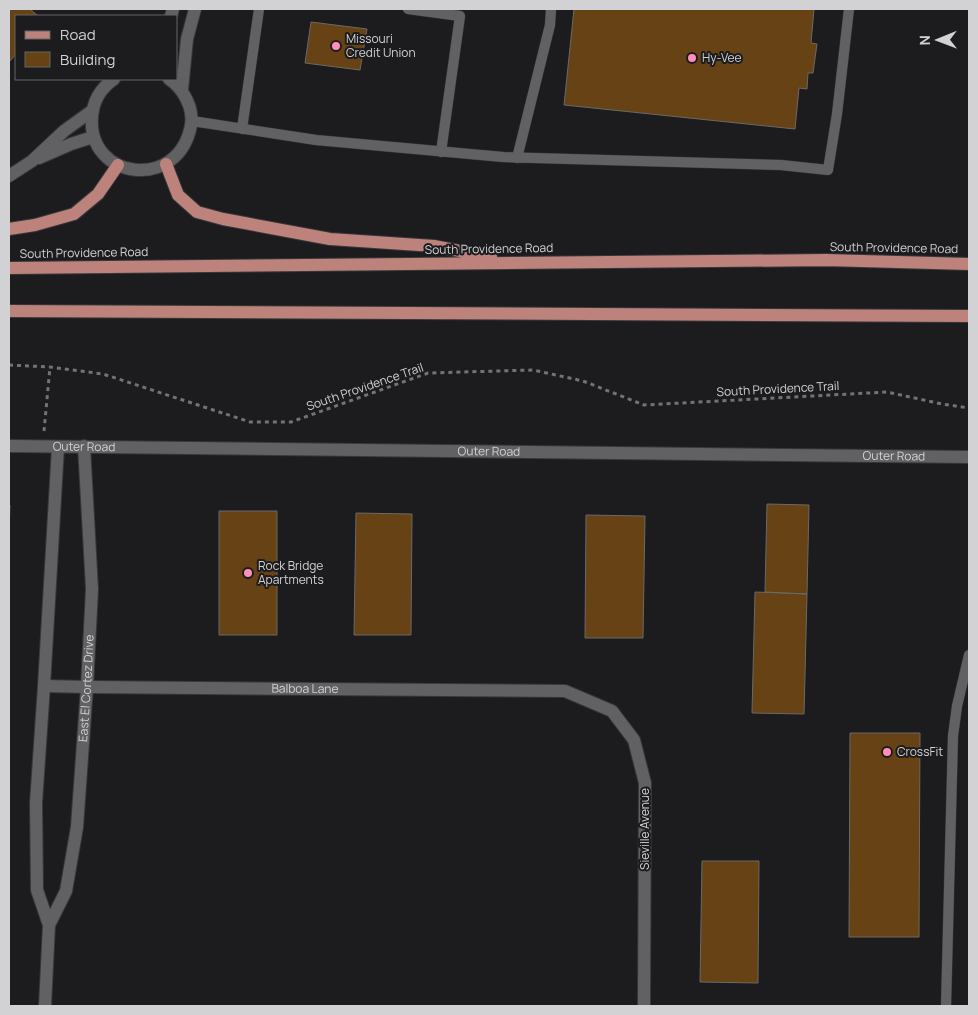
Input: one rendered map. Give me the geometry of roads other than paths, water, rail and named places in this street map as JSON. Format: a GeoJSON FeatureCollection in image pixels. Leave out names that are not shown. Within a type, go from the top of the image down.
{"type":"FeatureCollection","features":[{"type":"Feature","properties":{"kind":"main road"},"geometry":{"type":"LineString","coordinates":[[166,164],[178,195],[197,212],[223,219],[330,239],[434,246],[521,262]]}},
{"type":"Feature","properties":{"kind":"main road"},"geometry":{"type":"LineString","coordinates":[[9,230],[74,214],[98,194],[118,165]]}},
{"type":"Feature","properties":{"kind":"main road","name":"South Providence Road"},"geometry":{"type":"LineString","coordinates":[[9,268],[826,260],[969,264]]}},
{"type":"Feature","properties":{"kind":"main road"},"geometry":{"type":"LineString","coordinates":[[9,311],[969,316]]}},
{"type":"Feature","properties":{"kind":"street"},"geometry":{"type":"LineString","coordinates":[[182,90],[187,39],[195,9]]}},
{"type":"Feature","properties":{"kind":"street"},"geometry":{"type":"LineString","coordinates":[[112,80],[106,84],[98,96],[93,110],[91,125],[93,137],[108,158],[118,165],[134,170],[151,170],[166,164],[180,153],[188,138],[192,121],[189,105],[182,90],[170,80]]}},
{"type":"Feature","properties":{"kind":"street"},"geometry":{"type":"LineString","coordinates":[[32,161],[64,131],[93,110]]}},
{"type":"Feature","properties":{"kind":"street"},"geometry":{"type":"LineString","coordinates":[[9,176],[32,161],[71,144],[93,137]]}},
{"type":"Feature","properties":{"kind":"street","name":"Outer Road"},"geometry":{"type":"LineString","coordinates":[[9,446],[969,457]]}},
{"type":"Feature","properties":{"kind":"street","name":"East El Cortez Drive"},"geometry":{"type":"LineString","coordinates":[[49,925],[66,891],[77,827],[92,589],[84,446]]}},
{"type":"Feature","properties":{"kind":"street","name":"East El Cortez Drive"},"geometry":{"type":"LineString","coordinates":[[45,1006],[49,925],[37,890],[36,803],[58,447]]}},
{"type":"Feature","properties":{"kind":"street","name":"Balboa Lane"},"geometry":{"type":"LineString","coordinates":[[44,686],[565,691]]}},
{"type":"Feature","properties":{"kind":"street","name":"Sieville Avenue"},"geometry":{"type":"LineString","coordinates":[[565,691],[612,711],[634,740],[645,783],[644,1006]]}},
{"type":"Feature","properties":{"kind":"lane"},"geometry":{"type":"LineString","coordinates":[[242,129],[259,9]]}},
{"type":"Feature","properties":{"kind":"lane"},"geometry":{"type":"LineString","coordinates":[[408,9],[460,16],[441,152]]}},
{"type":"Feature","properties":{"kind":"lane"},"geometry":{"type":"LineString","coordinates":[[517,158],[550,25],[551,9]]}},
{"type":"Feature","properties":{"kind":"lane"},"geometry":{"type":"LineString","coordinates":[[192,121],[316,140],[517,158],[781,165],[828,170],[837,114],[849,9]]}},
{"type":"Feature","properties":{"kind":"lane"},"geometry":{"type":"LineString","coordinates":[[946,1006],[953,736],[957,706],[969,655]]}},
{"type":"Feature","properties":{"kind":"place","name":"Missouri Credit Union"},"geometry":{"type":"Point","coordinates":[336,46]}},
{"type":"Feature","properties":{"kind":"place","name":"Hy-Vee"},"geometry":{"type":"Point","coordinates":[692,58]}},
{"type":"Feature","properties":{"kind":"place","name":"Rock Bridge Apartments"},"geometry":{"type":"Point","coordinates":[248,573]}},
{"type":"Feature","properties":{"kind":"place","name":"CrossFit"},"geometry":{"type":"Point","coordinates":[887,752]}}]}
